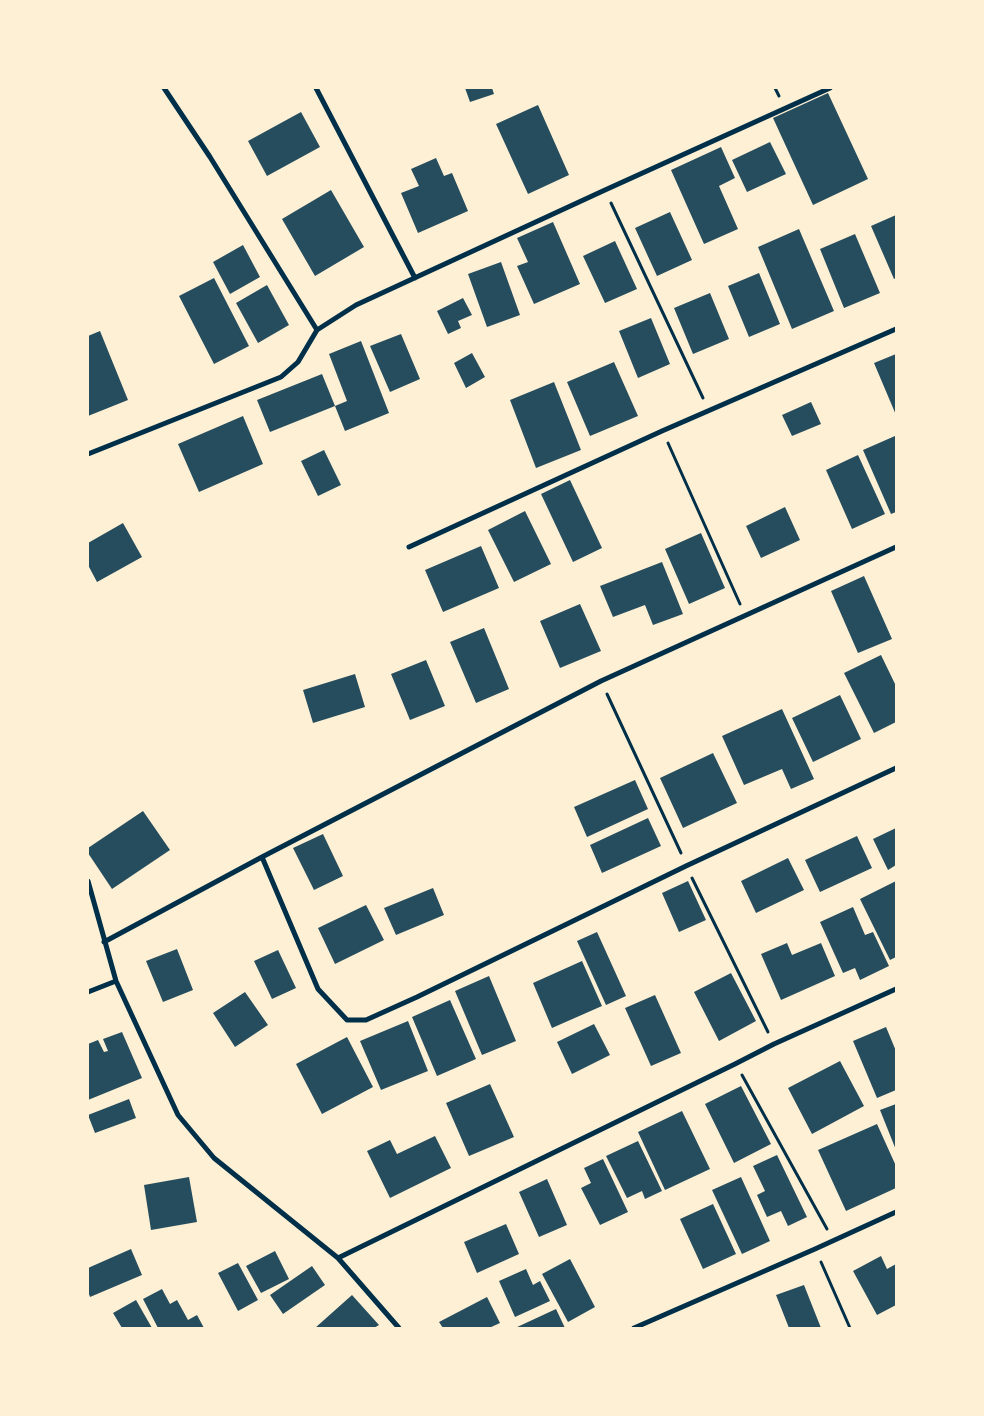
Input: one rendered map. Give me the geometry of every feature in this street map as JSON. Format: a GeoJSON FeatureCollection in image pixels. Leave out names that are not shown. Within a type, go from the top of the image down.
{"type":"FeatureCollection","features":[{"type":"Feature","properties":{"kind":"street"},"geometry":{"type":"LineString","coordinates":[[164,88],[210,157],[317,330]]}},
{"type":"Feature","properties":{"kind":"street"},"geometry":{"type":"LineString","coordinates":[[316,88],[415,278]]}},
{"type":"Feature","properties":{"kind":"street"},"geometry":{"type":"LineString","coordinates":[[88,454],[281,377],[298,362],[317,330],[356,305],[830,88]]}},
{"type":"Feature","properties":{"kind":"street"},"geometry":{"type":"LineString","coordinates":[[409,548],[662,431],[896,329]]}},
{"type":"Feature","properties":{"kind":"street"},"geometry":{"type":"LineString","coordinates":[[104,942],[262,857],[601,681],[896,547]]}},
{"type":"Feature","properties":{"kind":"street"},"geometry":{"type":"LineString","coordinates":[[262,857],[318,989],[347,1020],[366,1020],[686,866],[896,768]]}},
{"type":"Feature","properties":{"kind":"street"},"geometry":{"type":"LineString","coordinates":[[88,881],[116,981],[178,1115],[214,1158],[338,1258],[399,1328]]}},
{"type":"Feature","properties":{"kind":"street"},"geometry":{"type":"LineString","coordinates":[[88,992],[116,981]]}},
{"type":"Feature","properties":{"kind":"street"},"geometry":{"type":"LineString","coordinates":[[338,1258],[774,1044],[896,989]]}},
{"type":"Feature","properties":{"kind":"street"},"geometry":{"type":"LineString","coordinates":[[634,1328],[896,1212]]}},
{"type":"Feature","properties":{"kind":"path"},"geometry":{"type":"LineString","coordinates":[[604,190],[709,410]]}},
{"type":"Feature","properties":{"kind":"path"},"geometry":{"type":"LineString","coordinates":[[662,431],[746,616]]}},
{"type":"Feature","properties":{"kind":"path"},"geometry":{"type":"LineString","coordinates":[[601,681],[686,866],[774,1044]]}},
{"type":"Feature","properties":{"kind":"path"},"geometry":{"type":"LineString","coordinates":[[735,1064],[834,1241]]}},
{"type":"Feature","properties":{"kind":"path"},"geometry":{"type":"LineString","coordinates":[[815,1249],[850,1328]]}},
{"type":"Feature","properties":{"kind":"building"},"geometry":{"type":"Polygon","coordinates":[[[465,88],[492,88],[494,94],[470,102],[465,88]]]}},
{"type":"Feature","properties":{"kind":"building"},"geometry":{"type":"Polygon","coordinates":[[[828,93],[868,179],[813,205],[773,118],[828,93]]]}},
{"type":"Feature","properties":{"kind":"building"},"geometry":{"type":"Polygon","coordinates":[[[538,105],[569,175],[528,194],[496,124],[538,105]]]}},
{"type":"Feature","properties":{"kind":"building"},"geometry":{"type":"Polygon","coordinates":[[[301,112],[320,147],[267,176],[248,141],[301,112]]]}},
{"type":"Feature","properties":{"kind":"building"},"geometry":{"type":"Polygon","coordinates":[[[770,142],[786,174],[747,192],[732,160],[770,142]]]}},
{"type":"Feature","properties":{"kind":"building"},"geometry":{"type":"Polygon","coordinates":[[[721,147],[735,178],[719,186],[738,229],[704,244],[671,170],[721,147]]]}},
{"type":"Feature","properties":{"kind":"building"},"geometry":{"type":"Polygon","coordinates":[[[436,158],[444,176],[452,173],[468,211],[418,233],[401,193],[419,186],[411,169],[436,158]]]}},
{"type":"Feature","properties":{"kind":"building"},"geometry":{"type":"Polygon","coordinates":[[[331,190],[364,247],[315,276],[282,219],[331,190]]]}},
{"type":"Feature","properties":{"kind":"building"},"geometry":{"type":"Polygon","coordinates":[[[670,212],[692,260],[657,276],[635,228],[670,212]]]}},
{"type":"Feature","properties":{"kind":"building"},"geometry":{"type":"Polygon","coordinates":[[[896,215],[896,278],[894,279],[871,226],[896,215]]]}},
{"type":"Feature","properties":{"kind":"building"},"geometry":{"type":"Polygon","coordinates":[[[553,222],[580,284],[534,304],[517,266],[528,262],[517,238],[553,222]]]}},
{"type":"Feature","properties":{"kind":"building"},"geometry":{"type":"Polygon","coordinates":[[[799,229],[834,311],[792,329],[758,247],[799,229]]]}},
{"type":"Feature","properties":{"kind":"building"},"geometry":{"type":"Polygon","coordinates":[[[855,234],[880,293],[844,308],[820,249],[855,234]]]}},
{"type":"Feature","properties":{"kind":"building"},"geometry":{"type":"Polygon","coordinates":[[[615,241],[637,289],[605,303],[583,256],[615,241]]]}},
{"type":"Feature","properties":{"kind":"building"},"geometry":{"type":"Polygon","coordinates":[[[243,245],[260,277],[230,294],[213,262],[243,245]]]}},
{"type":"Feature","properties":{"kind":"building"},"geometry":{"type":"Polygon","coordinates":[[[501,262],[520,315],[487,327],[468,274],[501,262]]]}},
{"type":"Feature","properties":{"kind":"building"},"geometry":{"type":"Polygon","coordinates":[[[759,273],[780,324],[749,337],[728,286],[759,273]]]}},
{"type":"Feature","properties":{"kind":"building"},"geometry":{"type":"Polygon","coordinates":[[[214,278],[249,346],[214,364],[179,296],[214,278]]]}},
{"type":"Feature","properties":{"kind":"building"},"geometry":{"type":"Polygon","coordinates":[[[267,285],[289,325],[258,343],[236,303],[267,285]]]}},
{"type":"Feature","properties":{"kind":"building"},"geometry":{"type":"Polygon","coordinates":[[[710,293],[729,339],[693,354],[674,308],[710,293]]]}},
{"type":"Feature","properties":{"kind":"building"},"geometry":{"type":"Polygon","coordinates":[[[463,298],[472,315],[458,321],[461,328],[448,334],[437,311],[463,298]]]}},
{"type":"Feature","properties":{"kind":"building"},"geometry":{"type":"Polygon","coordinates":[[[651,318],[670,364],[638,378],[619,331],[651,318]]]}},
{"type":"Feature","properties":{"kind":"building"},"geometry":{"type":"Polygon","coordinates":[[[100,331],[128,400],[88,416],[88,336],[100,331]]]}},
{"type":"Feature","properties":{"kind":"building"},"geometry":{"type":"Polygon","coordinates":[[[401,334],[420,379],[390,392],[370,346],[401,334]]]}},
{"type":"Feature","properties":{"kind":"building"},"geometry":{"type":"Polygon","coordinates":[[[361,341],[389,413],[345,431],[335,406],[347,401],[329,354],[361,341]]]}},
{"type":"Feature","properties":{"kind":"building"},"geometry":{"type":"Polygon","coordinates":[[[472,353],[485,377],[466,388],[454,363],[472,353]]]}},
{"type":"Feature","properties":{"kind":"building"},"geometry":{"type":"Polygon","coordinates":[[[896,354],[896,415],[874,363],[896,354]]]}},
{"type":"Feature","properties":{"kind":"building"},"geometry":{"type":"Polygon","coordinates":[[[614,362],[638,416],[590,436],[567,382],[614,362]]]}},
{"type":"Feature","properties":{"kind":"building"},"geometry":{"type":"Polygon","coordinates":[[[322,374],[335,406],[270,432],[257,400],[322,374]]]}},
{"type":"Feature","properties":{"kind":"building"},"geometry":{"type":"Polygon","coordinates":[[[554,382],[581,450],[536,468],[510,400],[554,382]]]}},
{"type":"Feature","properties":{"kind":"building"},"geometry":{"type":"Polygon","coordinates":[[[811,402],[821,424],[792,436],[782,415],[811,402]]]}},
{"type":"Feature","properties":{"kind":"building"},"geometry":{"type":"Polygon","coordinates":[[[243,416],[263,464],[199,492],[178,444],[243,416]]]}},
{"type":"Feature","properties":{"kind":"building"},"geometry":{"type":"Polygon","coordinates":[[[895,436],[896,512],[891,514],[863,450],[895,436]]]}},
{"type":"Feature","properties":{"kind":"building"},"geometry":{"type":"Polygon","coordinates":[[[324,450],[341,485],[318,496],[301,461],[324,450]]]}},
{"type":"Feature","properties":{"kind":"building"},"geometry":{"type":"Polygon","coordinates":[[[858,455],[885,514],[852,529],[826,470],[858,455]]]}},
{"type":"Feature","properties":{"kind":"building"},"geometry":{"type":"Polygon","coordinates":[[[570,480],[602,548],[573,562],[541,494],[570,480]]]}},
{"type":"Feature","properties":{"kind":"building"},"geometry":{"type":"Polygon","coordinates":[[[785,507],[800,540],[761,558],[746,526],[785,507]]]}},
{"type":"Feature","properties":{"kind":"building"},"geometry":{"type":"Polygon","coordinates":[[[525,511],[551,564],[514,582],[488,530],[525,511]]]}},
{"type":"Feature","properties":{"kind":"building"},"geometry":{"type":"Polygon","coordinates":[[[123,523],[142,557],[97,582],[88,565],[88,543],[123,523]]]}},
{"type":"Feature","properties":{"kind":"building"},"geometry":{"type":"Polygon","coordinates":[[[701,533],[725,588],[689,604],[665,549],[701,533]]]}},
{"type":"Feature","properties":{"kind":"building"},"geometry":{"type":"Polygon","coordinates":[[[481,546],[499,588],[443,612],[425,570],[481,546]]]}},
{"type":"Feature","properties":{"kind":"building"},"geometry":{"type":"Polygon","coordinates":[[[662,562],[683,614],[653,625],[645,605],[613,617],[600,586],[662,562]]]}},
{"type":"Feature","properties":{"kind":"building"},"geometry":{"type":"Polygon","coordinates":[[[864,576],[892,639],[858,653],[831,591],[864,576]]]}},
{"type":"Feature","properties":{"kind":"building"},"geometry":{"type":"Polygon","coordinates":[[[580,604],[601,651],[560,668],[540,621],[580,604]]]}},
{"type":"Feature","properties":{"kind":"building"},"geometry":{"type":"Polygon","coordinates":[[[484,628],[509,689],[476,703],[450,642],[484,628]]]}},
{"type":"Feature","properties":{"kind":"building"},"geometry":{"type":"Polygon","coordinates":[[[881,655],[896,686],[896,722],[874,733],[844,673],[881,655]]]}},
{"type":"Feature","properties":{"kind":"building"},"geometry":{"type":"Polygon","coordinates":[[[426,660],[445,706],[410,720],[391,674],[426,660]]]}},
{"type":"Feature","properties":{"kind":"building"},"geometry":{"type":"Polygon","coordinates":[[[355,674],[365,707],[313,723],[303,690],[355,674]]]}},
{"type":"Feature","properties":{"kind":"building"},"geometry":{"type":"Polygon","coordinates":[[[840,695],[861,739],[813,762],[792,718],[840,695]]]}},
{"type":"Feature","properties":{"kind":"building"},"geometry":{"type":"Polygon","coordinates":[[[782,709],[814,779],[791,789],[782,769],[744,785],[722,736],[782,709]]]}},
{"type":"Feature","properties":{"kind":"building"},"geometry":{"type":"Polygon","coordinates":[[[713,753],[737,803],[683,828],[660,778],[713,753]]]}},
{"type":"Feature","properties":{"kind":"building"},"geometry":{"type":"Polygon","coordinates":[[[635,780],[648,809],[587,837],[574,807],[635,780]]]}},
{"type":"Feature","properties":{"kind":"building"},"geometry":{"type":"Polygon","coordinates":[[[143,811],[170,850],[112,889],[88,853],[88,848],[143,811]]]}},
{"type":"Feature","properties":{"kind":"building"},"geometry":{"type":"Polygon","coordinates":[[[648,818],[661,846],[602,873],[590,845],[648,818]]]}},
{"type":"Feature","properties":{"kind":"building"},"geometry":{"type":"Polygon","coordinates":[[[896,828],[896,865],[888,870],[873,839],[896,828]]]}},
{"type":"Feature","properties":{"kind":"building"},"geometry":{"type":"Polygon","coordinates":[[[323,834],[343,876],[314,890],[293,848],[323,834]]]}},
{"type":"Feature","properties":{"kind":"building"},"geometry":{"type":"Polygon","coordinates":[[[857,836],[872,868],[820,892],[805,860],[857,836]]]}},
{"type":"Feature","properties":{"kind":"building"},"geometry":{"type":"Polygon","coordinates":[[[788,858],[804,890],[756,913],[741,881],[788,858]]]}},
{"type":"Feature","properties":{"kind":"building"},"geometry":{"type":"Polygon","coordinates":[[[688,881],[706,920],[679,932],[662,893],[688,881]]]}},
{"type":"Feature","properties":{"kind":"building"},"geometry":{"type":"Polygon","coordinates":[[[896,881],[896,957],[890,960],[860,899],[896,881]]]}},
{"type":"Feature","properties":{"kind":"building"},"geometry":{"type":"Polygon","coordinates":[[[433,888],[444,915],[396,935],[384,908],[433,888]]]}},
{"type":"Feature","properties":{"kind":"building"},"geometry":{"type":"Polygon","coordinates":[[[366,905],[384,940],[335,964],[318,928],[366,905]]]}},
{"type":"Feature","properties":{"kind":"building"},"geometry":{"type":"Polygon","coordinates":[[[853,907],[865,935],[873,932],[889,966],[860,980],[855,968],[843,973],[820,922],[853,907]]]}},
{"type":"Feature","properties":{"kind":"building"},"geometry":{"type":"Polygon","coordinates":[[[597,932],[626,996],[606,1005],[577,941],[597,932]]]}},
{"type":"Feature","properties":{"kind":"building"},"geometry":{"type":"Polygon","coordinates":[[[787,943],[792,955],[821,943],[835,976],[781,1000],[761,954],[787,943]]]}},
{"type":"Feature","properties":{"kind":"building"},"geometry":{"type":"Polygon","coordinates":[[[177,949],[193,990],[163,1002],[146,961],[177,949]]]}},
{"type":"Feature","properties":{"kind":"building"},"geometry":{"type":"Polygon","coordinates":[[[278,950],[296,988],[272,999],[254,961],[278,950]]]}},
{"type":"Feature","properties":{"kind":"building"},"geometry":{"type":"Polygon","coordinates":[[[582,961],[602,1006],[552,1028],[533,983],[582,961]]]}},
{"type":"Feature","properties":{"kind":"building"},"geometry":{"type":"Polygon","coordinates":[[[731,973],[756,1021],[719,1041],[694,992],[731,973]]]}},
{"type":"Feature","properties":{"kind":"building"},"geometry":{"type":"Polygon","coordinates":[[[489,976],[516,1041],[482,1055],[455,991],[489,976]]]}},
{"type":"Feature","properties":{"kind":"building"},"geometry":{"type":"Polygon","coordinates":[[[245,992],[268,1025],[235,1047],[213,1013],[245,992]]]}},
{"type":"Feature","properties":{"kind":"building"},"geometry":{"type":"Polygon","coordinates":[[[655,995],[681,1053],[651,1066],[625,1008],[655,995]]]}},
{"type":"Feature","properties":{"kind":"building"},"geometry":{"type":"Polygon","coordinates":[[[450,1000],[476,1059],[437,1076],[412,1017],[450,1000]]]}},
{"type":"Feature","properties":{"kind":"building"},"geometry":{"type":"Polygon","coordinates":[[[408,1021],[428,1071],[381,1090],[360,1041],[408,1021]]]}},
{"type":"Feature","properties":{"kind":"building"},"geometry":{"type":"Polygon","coordinates":[[[594,1024],[610,1055],[572,1074],[557,1042],[594,1024]]]}},
{"type":"Feature","properties":{"kind":"building"},"geometry":{"type":"Polygon","coordinates":[[[886,1027],[896,1051],[896,1090],[877,1098],[853,1041],[886,1027]]]}},
{"type":"Feature","properties":{"kind":"building"},"geometry":{"type":"Polygon","coordinates":[[[122,1032],[142,1078],[88,1100],[88,1044],[98,1040],[104,1052],[108,1051],[103,1039],[122,1032]]]}},
{"type":"Feature","properties":{"kind":"building"},"geometry":{"type":"Polygon","coordinates":[[[347,1037],[373,1087],[322,1114],[296,1064],[347,1037]]]}},
{"type":"Feature","properties":{"kind":"building"},"geometry":{"type":"Polygon","coordinates":[[[840,1061],[864,1106],[812,1134],[788,1088],[840,1061]]]}},
{"type":"Feature","properties":{"kind":"building"},"geometry":{"type":"Polygon","coordinates":[[[490,1084],[514,1137],[469,1156],[446,1103],[490,1084]]]}},
{"type":"Feature","properties":{"kind":"building"},"geometry":{"type":"Polygon","coordinates":[[[741,1086],[771,1144],[734,1163],[705,1104],[741,1086]]]}},
{"type":"Feature","properties":{"kind":"building"},"geometry":{"type":"Polygon","coordinates":[[[129,1099],[136,1118],[95,1133],[88,1115],[129,1099]]]}},
{"type":"Feature","properties":{"kind":"building"},"geometry":{"type":"Polygon","coordinates":[[[896,1104],[896,1150],[880,1110],[896,1104]]]}},
{"type":"Feature","properties":{"kind":"building"},"geometry":{"type":"Polygon","coordinates":[[[682,1111],[710,1169],[665,1190],[638,1132],[682,1111]]]}},
{"type":"Feature","properties":{"kind":"building"},"geometry":{"type":"Polygon","coordinates":[[[877,1124],[896,1166],[896,1188],[846,1211],[818,1150],[877,1124]]]}},
{"type":"Feature","properties":{"kind":"building"},"geometry":{"type":"Polygon","coordinates":[[[435,1136],[451,1168],[390,1198],[367,1151],[390,1140],[397,1154],[435,1136]]]}},
{"type":"Feature","properties":{"kind":"building"},"geometry":{"type":"Polygon","coordinates":[[[638,1141],[662,1191],[645,1199],[642,1191],[627,1198],[606,1156],[638,1141]]]}},
{"type":"Feature","properties":{"kind":"building"},"geometry":{"type":"Polygon","coordinates":[[[777,1155],[807,1217],[788,1226],[781,1211],[767,1217],[757,1195],[765,1191],[753,1166],[777,1155]]]}},
{"type":"Feature","properties":{"kind":"building"},"geometry":{"type":"Polygon","coordinates":[[[603,1159],[628,1212],[600,1225],[581,1188],[591,1183],[584,1168],[603,1159]]]}},
{"type":"Feature","properties":{"kind":"building"},"geometry":{"type":"Polygon","coordinates":[[[189,1177],[197,1222],[151,1230],[144,1185],[189,1177]]]}},
{"type":"Feature","properties":{"kind":"building"},"geometry":{"type":"Polygon","coordinates":[[[741,1177],[770,1241],[742,1254],[712,1190],[741,1177]]]}},
{"type":"Feature","properties":{"kind":"building"},"geometry":{"type":"Polygon","coordinates":[[[547,1179],[567,1225],[539,1237],[519,1192],[547,1179]]]}},
{"type":"Feature","properties":{"kind":"building"},"geometry":{"type":"Polygon","coordinates":[[[713,1204],[736,1254],[703,1269],[680,1219],[713,1204]]]}},
{"type":"Feature","properties":{"kind":"building"},"geometry":{"type":"Polygon","coordinates":[[[506,1224],[519,1254],[477,1273],[464,1242],[506,1224]]]}},
{"type":"Feature","properties":{"kind":"building"},"geometry":{"type":"Polygon","coordinates":[[[131,1249],[142,1275],[90,1297],[88,1291],[88,1268],[131,1249]]]}},
{"type":"Feature","properties":{"kind":"building"},"geometry":{"type":"Polygon","coordinates":[[[275,1251],[289,1279],[261,1293],[246,1266],[275,1251]]]}},
{"type":"Feature","properties":{"kind":"building"},"geometry":{"type":"Polygon","coordinates":[[[881,1256],[887,1269],[896,1264],[896,1305],[877,1315],[853,1271],[881,1256]]]}},
{"type":"Feature","properties":{"kind":"building"},"geometry":{"type":"Polygon","coordinates":[[[570,1259],[595,1307],[568,1322],[542,1274],[570,1259]]]}},
{"type":"Feature","properties":{"kind":"building"},"geometry":{"type":"Polygon","coordinates":[[[238,1263],[258,1300],[238,1311],[218,1273],[238,1263]]]}},
{"type":"Feature","properties":{"kind":"building"},"geometry":{"type":"Polygon","coordinates":[[[312,1266],[325,1285],[283,1314],[270,1295],[312,1266]]]}},
{"type":"Feature","properties":{"kind":"building"},"geometry":{"type":"Polygon","coordinates":[[[526,1269],[533,1285],[540,1281],[550,1301],[515,1317],[499,1281],[526,1269]]]}},
{"type":"Feature","properties":{"kind":"building"},"geometry":{"type":"Polygon","coordinates":[[[804,1285],[821,1328],[789,1328],[776,1295],[804,1285]]]}},
{"type":"Feature","properties":{"kind":"building"},"geometry":{"type":"Polygon","coordinates":[[[162,1289],[170,1304],[177,1300],[188,1320],[197,1315],[204,1328],[158,1328],[143,1299],[162,1289]]]}},
{"type":"Feature","properties":{"kind":"building"},"geometry":{"type":"Polygon","coordinates":[[[352,1295],[379,1325],[374,1328],[315,1328],[352,1295]]]}},
{"type":"Feature","properties":{"kind":"building"},"geometry":{"type":"Polygon","coordinates":[[[487,1297],[500,1323],[489,1328],[443,1328],[439,1322],[487,1297]]]}},
{"type":"Feature","properties":{"kind":"building"},"geometry":{"type":"Polygon","coordinates":[[[136,1300],[152,1328],[122,1328],[113,1313],[136,1300]]]}},
{"type":"Feature","properties":{"kind":"building"},"geometry":{"type":"Polygon","coordinates":[[[556,1309],[565,1328],[515,1328],[556,1309]]]}}]}
